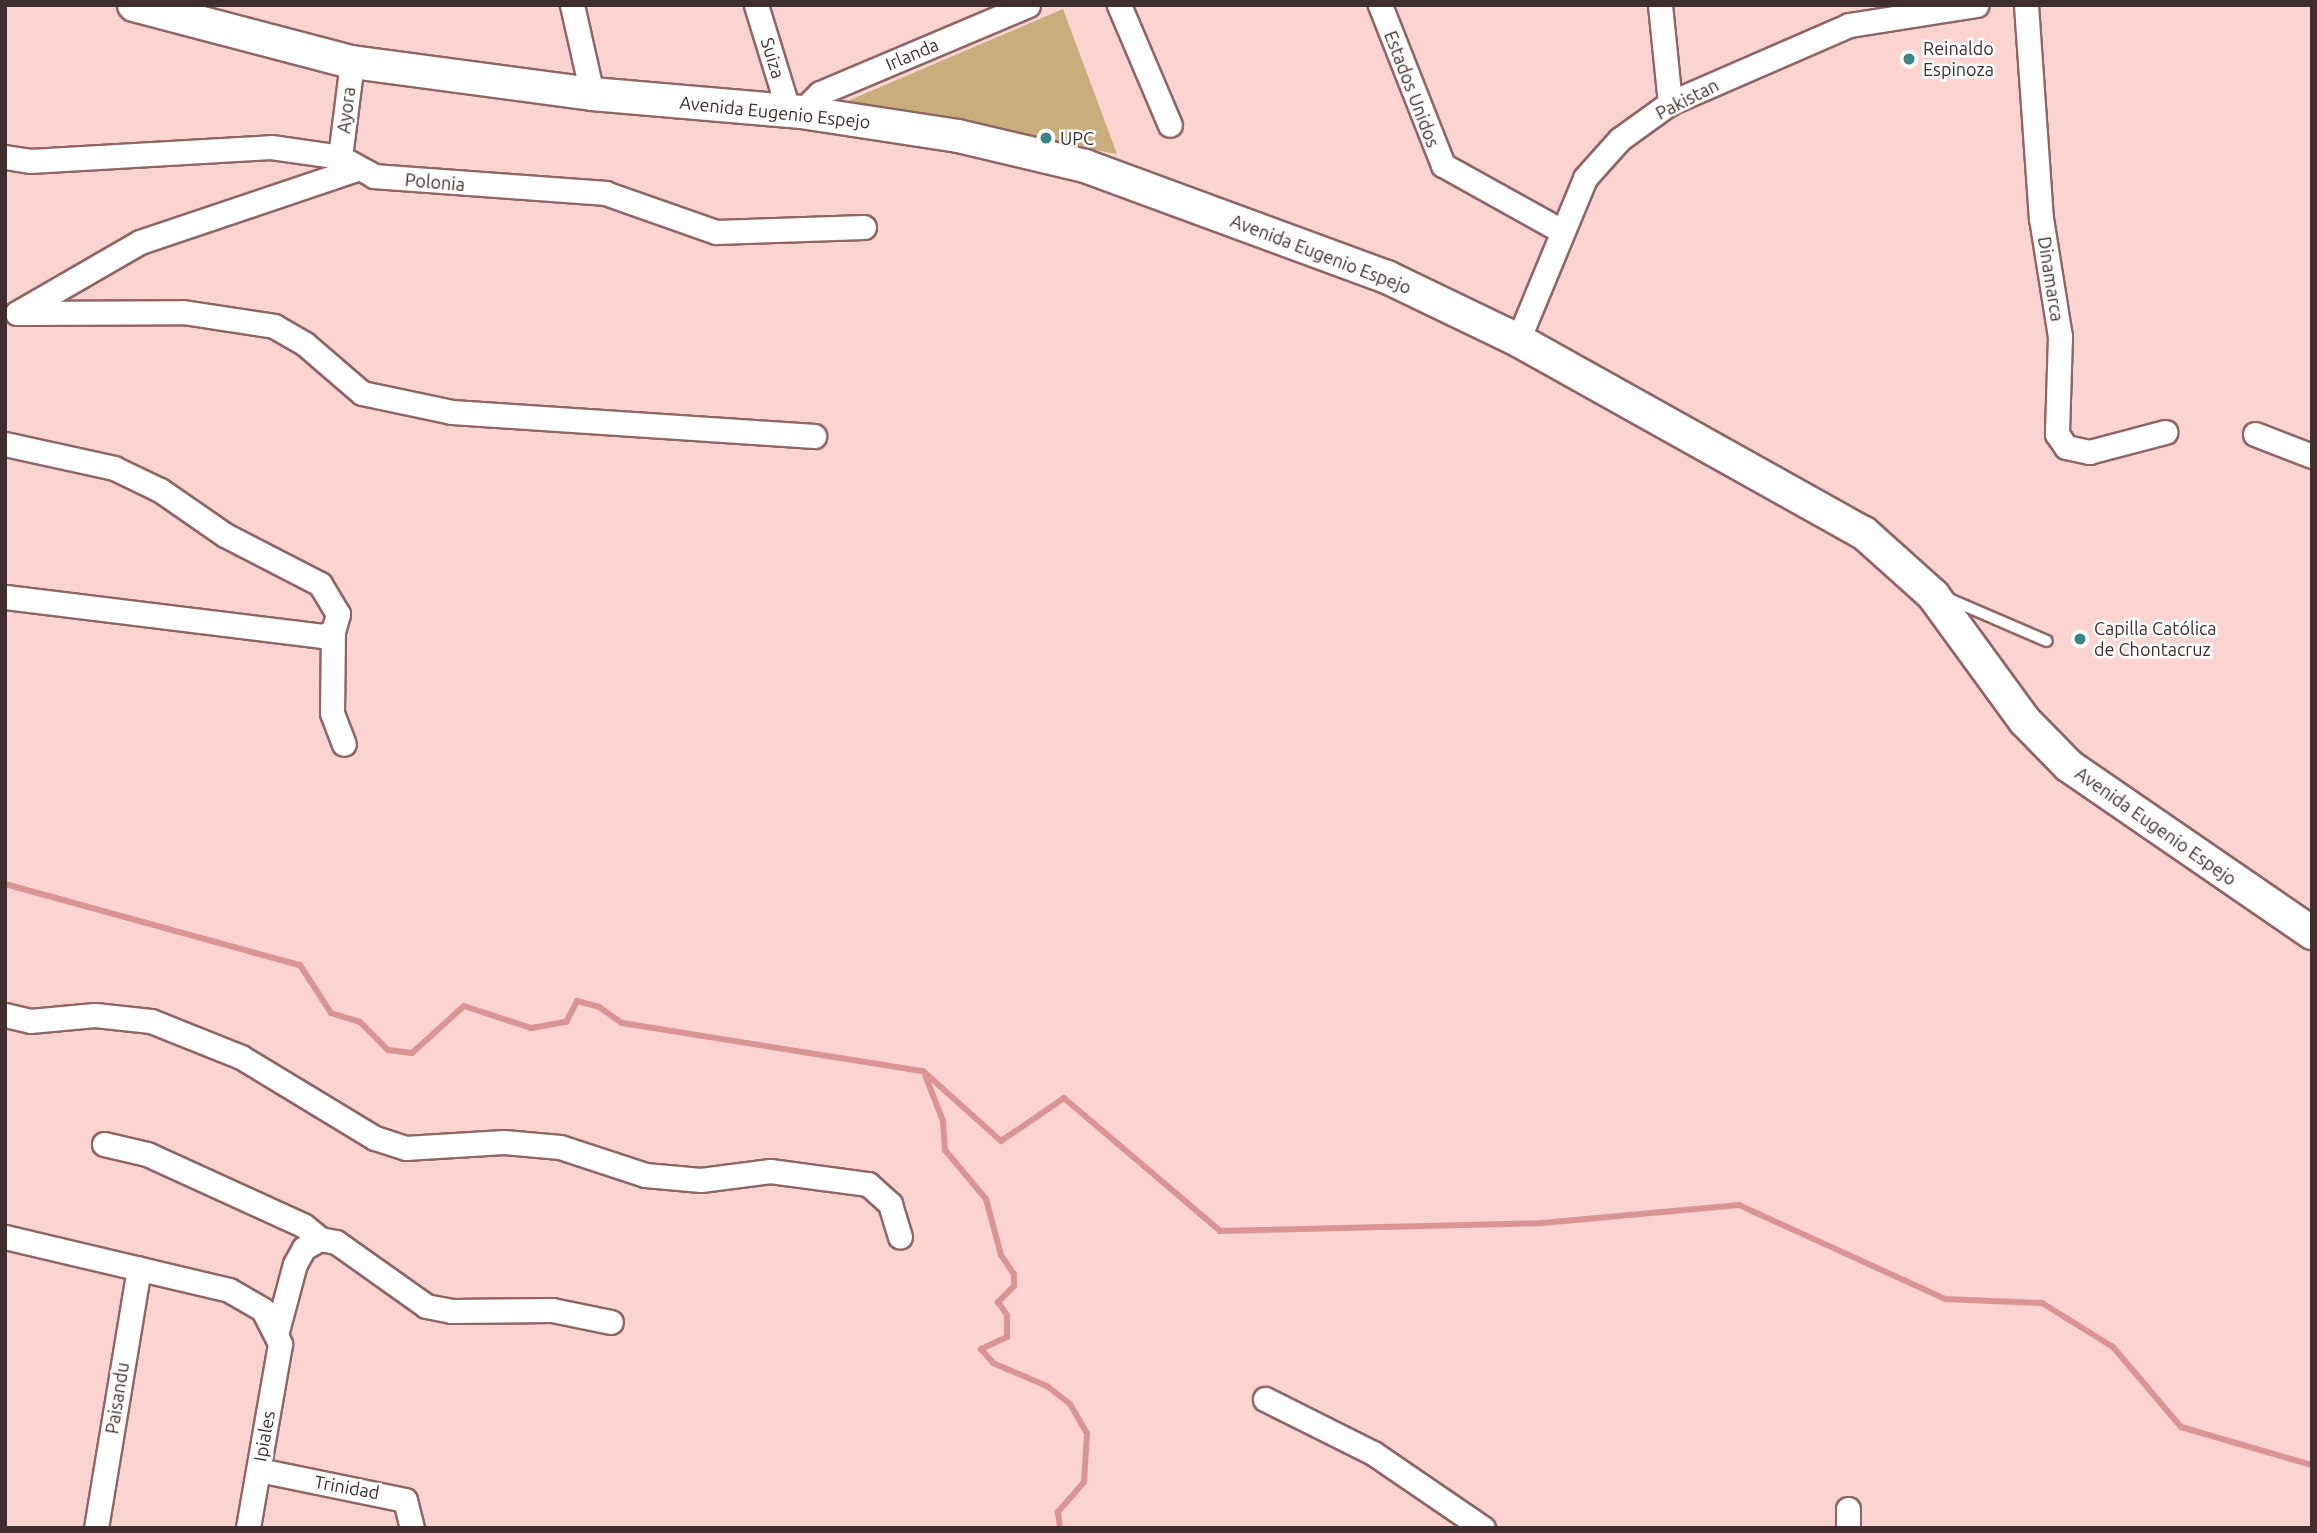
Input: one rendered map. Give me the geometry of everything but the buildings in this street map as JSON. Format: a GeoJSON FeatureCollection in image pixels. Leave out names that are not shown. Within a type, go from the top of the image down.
{"type":"FeatureCollection","features":[{"type":"Feature","properties":{"kind":"main road","name":"Avenida Eugenio Espejo"},"geometry":{"type":"LineString","coordinates":[[134,5],[352,62],[592,93],[795,112],[958,136],[1085,166],[1387,277],[1518,340],[1839,517],[1933,595],[2025,721],[2069,766],[2312,933]]}},
{"type":"Feature","properties":{"kind":"street"},"geometry":{"type":"LineString","coordinates":[[572,5],[592,93]]}},
{"type":"Feature","properties":{"kind":"street","name":"Suiza"},"geometry":{"type":"LineString","coordinates":[[756,5],[795,112]]}},
{"type":"Feature","properties":{"kind":"street","name":"Irlanda"},"geometry":{"type":"LineString","coordinates":[[795,112],[820,93],[1028,5]]}},
{"type":"Feature","properties":{"kind":"street"},"geometry":{"type":"LineString","coordinates":[[1119,5],[1170,125]]}},
{"type":"Feature","properties":{"kind":"street","name":"Estados Unidos"},"geometry":{"type":"LineString","coordinates":[[1380,5],[1443,165],[1560,230]]}},
{"type":"Feature","properties":{"kind":"street"},"geometry":{"type":"LineString","coordinates":[[1660,5],[1670,103]]}},
{"type":"Feature","properties":{"kind":"street","name":"Pakistan"},"geometry":{"type":"LineString","coordinates":[[1518,340],[1560,230],[1585,178],[1620,139],[1670,103],[1847,15],[1976,5]]}},
{"type":"Feature","properties":{"kind":"street","name":"Dinamarca"},"geometry":{"type":"LineString","coordinates":[[2026,5],[2041,218],[2060,336],[2057,434],[2066,447],[2089,452],[2165,432]]}},
{"type":"Feature","properties":{"kind":"street","name":"Ayora"},"geometry":{"type":"LineString","coordinates":[[349,163],[352,62]]}},
{"type":"Feature","properties":{"kind":"street","name":"Polonia"},"geometry":{"type":"LineString","coordinates":[[5,157],[30,161],[271,147],[349,163],[374,177],[606,193],[716,232],[864,227]]}},
{"type":"Feature","properties":{"kind":"street"},"geometry":{"type":"LineString","coordinates":[[11,313],[140,242],[349,163]]}},
{"type":"Feature","properties":{"kind":"street"},"geometry":{"type":"LineString","coordinates":[[11,313],[183,312],[274,326],[305,344],[362,393],[452,412],[814,436]]}},
{"type":"Feature","properties":{"kind":"street"},"geometry":{"type":"LineString","coordinates":[[2255,434],[2312,456]]}},
{"type":"Feature","properties":{"kind":"street"},"geometry":{"type":"LineString","coordinates":[[5,444],[114,468],[160,491],[225,535],[320,584],[338,614],[333,631],[332,713],[344,744]]}},
{"type":"Feature","properties":{"kind":"street"},"geometry":{"type":"LineString","coordinates":[[5,597],[299,634],[333,631]]}},
{"type":"Feature","properties":{"kind":"street"},"geometry":{"type":"LineString","coordinates":[[5,1015],[30,1021],[95,1015],[151,1021],[241,1057],[374,1138],[405,1148],[518,1144],[560,1147],[645,1175],[701,1180],[770,1171],[868,1184],[890,1204],[900,1237]]}},
{"type":"Feature","properties":{"kind":"street"},"geometry":{"type":"LineString","coordinates":[[104,1144],[147,1154],[303,1225],[320,1239],[335,1242],[426,1306],[451,1311],[552,1310],[611,1322]]}},
{"type":"Feature","properties":{"kind":"street"},"geometry":{"type":"LineString","coordinates":[[5,1237],[229,1290],[262,1310],[278,1338]]}},
{"type":"Feature","properties":{"kind":"street","name":"Ipiales"},"geometry":{"type":"LineString","coordinates":[[248,1528],[278,1338],[295,1264],[304,1248],[320,1239]]}},
{"type":"Feature","properties":{"kind":"street","name":"Paisandu"},"geometry":{"type":"LineString","coordinates":[[96,1528],[139,1269]]}},
{"type":"Feature","properties":{"kind":"street"},"geometry":{"type":"LineString","coordinates":[[1265,1399],[1373,1453],[1483,1528]]}},
{"type":"Feature","properties":{"kind":"street","name":"Trinidad"},"geometry":{"type":"LineString","coordinates":[[259,1471],[391,1494],[405,1500],[412,1528]]}},
{"type":"Feature","properties":{"kind":"lane"},"geometry":{"type":"LineString","coordinates":[[1933,595],[1949,594],[2047,640]]}},
{"type":"Feature","properties":{"kind":"shaded area"},"geometry":{"type":"Polygon","coordinates":[[[1063,9],[1117,154],[838,105],[1063,9]]]}},
{"type":"Feature","properties":{"kind":"waterway"},"geometry":{"type":"LineString","coordinates":[[5,884],[300,965],[331,1013],[360,1022],[388,1050],[412,1053],[464,1006],[531,1028],[566,1022],[577,1001],[599,1007],[622,1023],[923,1071],[1001,1141],[1064,1098],[1220,1231],[1542,1223],[1739,1205],[1945,1299],[2042,1303],[2113,1347],[2181,1427],[2312,1465]]}},
{"type":"Feature","properties":{"kind":"waterway"},"geometry":{"type":"LineString","coordinates":[[925,1075],[943,1121],[945,1150],[986,1199],[1001,1255],[1014,1274],[1014,1286],[998,1302],[1007,1315],[1007,1337],[981,1349],[993,1363],[1047,1386],[1070,1404],[1087,1434],[1084,1482],[1058,1512],[1060,1528]]}},
{"type":"Feature","properties":{"kind":"place","name":"Reinaldo Espinoza"},"geometry":{"type":"Point","coordinates":[1909,59]}},
{"type":"Feature","properties":{"kind":"place","name":"UPC"},"geometry":{"type":"Point","coordinates":[1046,138]}},
{"type":"Feature","properties":{"kind":"place","name":"Capilla Católica de Chontacruz"},"geometry":{"type":"Point","coordinates":[2080,639]}}]}
